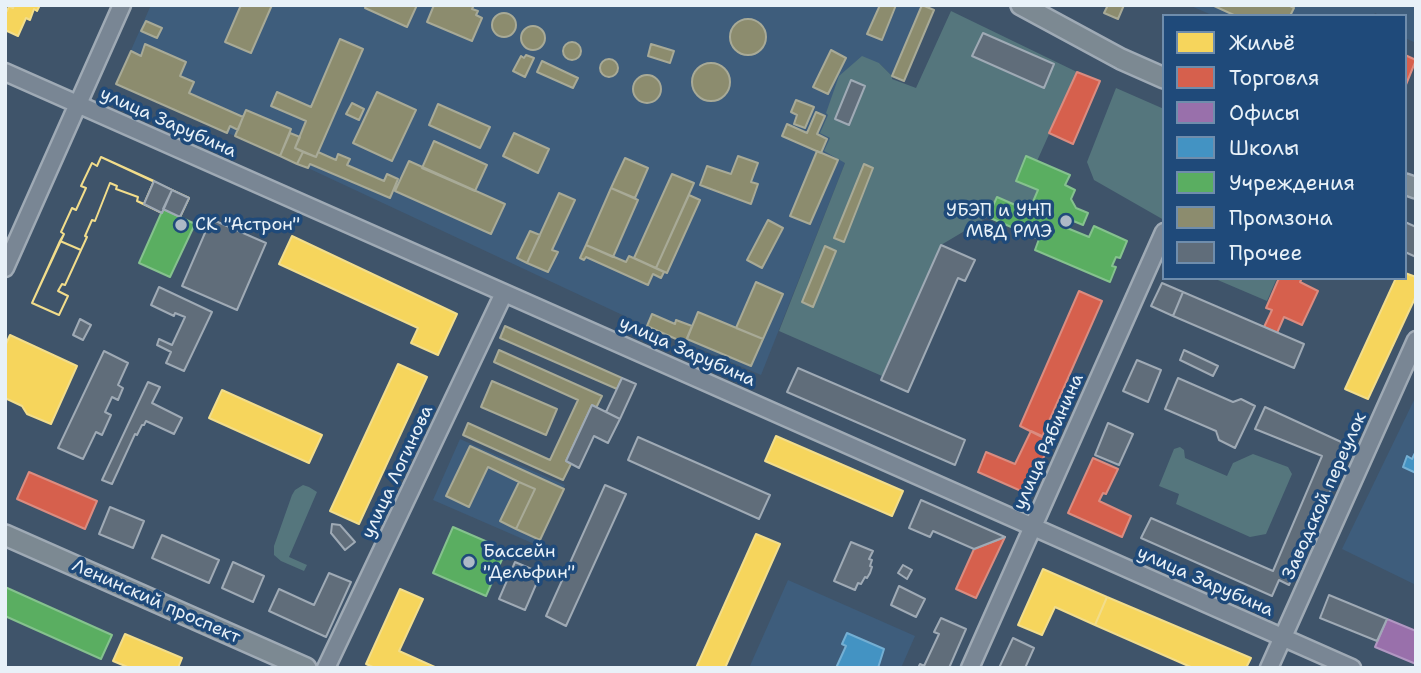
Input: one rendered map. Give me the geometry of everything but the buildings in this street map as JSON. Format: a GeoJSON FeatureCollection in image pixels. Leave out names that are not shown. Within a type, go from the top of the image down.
{"type":"FeatureCollection","features":[{"type":"Feature","properties":{"kind":"main road"},"geometry":{"type":"LineString","coordinates":[[1021,5],[1121,59],[1162,77]]}},
{"type":"Feature","properties":{"kind":"main road","name":"Ленинский проспект"},"geometry":{"type":"LineString","coordinates":[[5,535],[306,668]]}},
{"type":"Feature","properties":{"kind":"street"},"geometry":{"type":"LineString","coordinates":[[5,268],[122,5]]}},
{"type":"Feature","properties":{"kind":"street","name":"улица Зарубина"},"geometry":{"type":"LineString","coordinates":[[5,72],[1352,668]]}},
{"type":"Feature","properties":{"kind":"street","name":"улица Рябинина"},"geometry":{"type":"LineString","coordinates":[[970,668],[1162,237]]}},
{"type":"Feature","properties":{"kind":"street","name":"улица Логинова"},"geometry":{"type":"LineString","coordinates":[[326,668],[504,293]]}},
{"type":"Feature","properties":{"kind":"street","name":"Заводской переулок"},"geometry":{"type":"LineString","coordinates":[[1269,668],[1416,340]]}},
{"type":"Feature","properties":{"kind":"shaded area"},"geometry":{"type":"Polygon","coordinates":[[[151,5],[922,5],[892,76],[879,63],[828,115],[830,138],[845,163],[761,375],[646,326],[308,168],[116,84],[151,5]]]}},
{"type":"Feature","properties":{"kind":"shaded area"},"geometry":{"type":"Polygon","coordinates":[[[1189,5],[1416,5],[1416,43],[1407,39],[1407,14],[1209,14],[1189,5]]]}},
{"type":"Feature","properties":{"kind":"shaded area"},"geometry":{"type":"Polygon","coordinates":[[[1416,396],[1416,585],[1342,549],[1416,396]]]}},
{"type":"Feature","properties":{"kind":"shaded area"},"geometry":{"type":"Polygon","coordinates":[[[460,439],[565,485],[539,546],[433,500],[460,439]]]}},
{"type":"Feature","properties":{"kind":"shaded area"},"geometry":{"type":"Polygon","coordinates":[[[788,580],[915,636],[901,668],[749,668],[788,580]]]}},
{"type":"Feature","properties":{"kind":"green space"},"geometry":{"type":"Polygon","coordinates":[[[951,11],[1077,72],[1037,161],[1026,156],[1016,180],[1038,190],[1029,211],[997,198],[988,217],[941,245],[882,376],[779,331],[845,163],[824,151],[830,138],[820,133],[839,76],[862,56],[879,63],[892,79],[916,88],[951,11]]]}},
{"type":"Feature","properties":{"kind":"green space"},"geometry":{"type":"Polygon","coordinates":[[[1116,88],[1162,108],[1162,219],[1094,180],[1087,162],[1116,88]]]}},
{"type":"Feature","properties":{"kind":"green space"},"geometry":{"type":"Polygon","coordinates":[[[1218,280],[1276,280],[1267,301],[1218,280]]]}},
{"type":"Feature","properties":{"kind":"green space"},"geometry":{"type":"Polygon","coordinates":[[[1180,447],[1184,450],[1185,458],[1227,476],[1233,463],[1253,454],[1288,467],[1292,474],[1266,534],[1250,537],[1176,504],[1179,494],[1159,486],[1174,449],[1180,447]]]}},
{"type":"Feature","properties":{"kind":"green space"},"geometry":{"type":"Polygon","coordinates":[[[303,485],[317,492],[289,557],[307,565],[304,571],[274,555],[274,546],[292,495],[303,485]]]}},
{"type":"Feature","properties":{"kind":"place","name":"УБЭП и УНП МВД РМЭ"},"geometry":{"type":"Point","coordinates":[1066,221]}},
{"type":"Feature","properties":{"kind":"place","name":"СК \"Астрон\""},"geometry":{"type":"Point","coordinates":[181,225]}},
{"type":"Feature","properties":{"kind":"place","name":"Бассейн \"Дельфин\""},"geometry":{"type":"Point","coordinates":[469,562]}}]}
